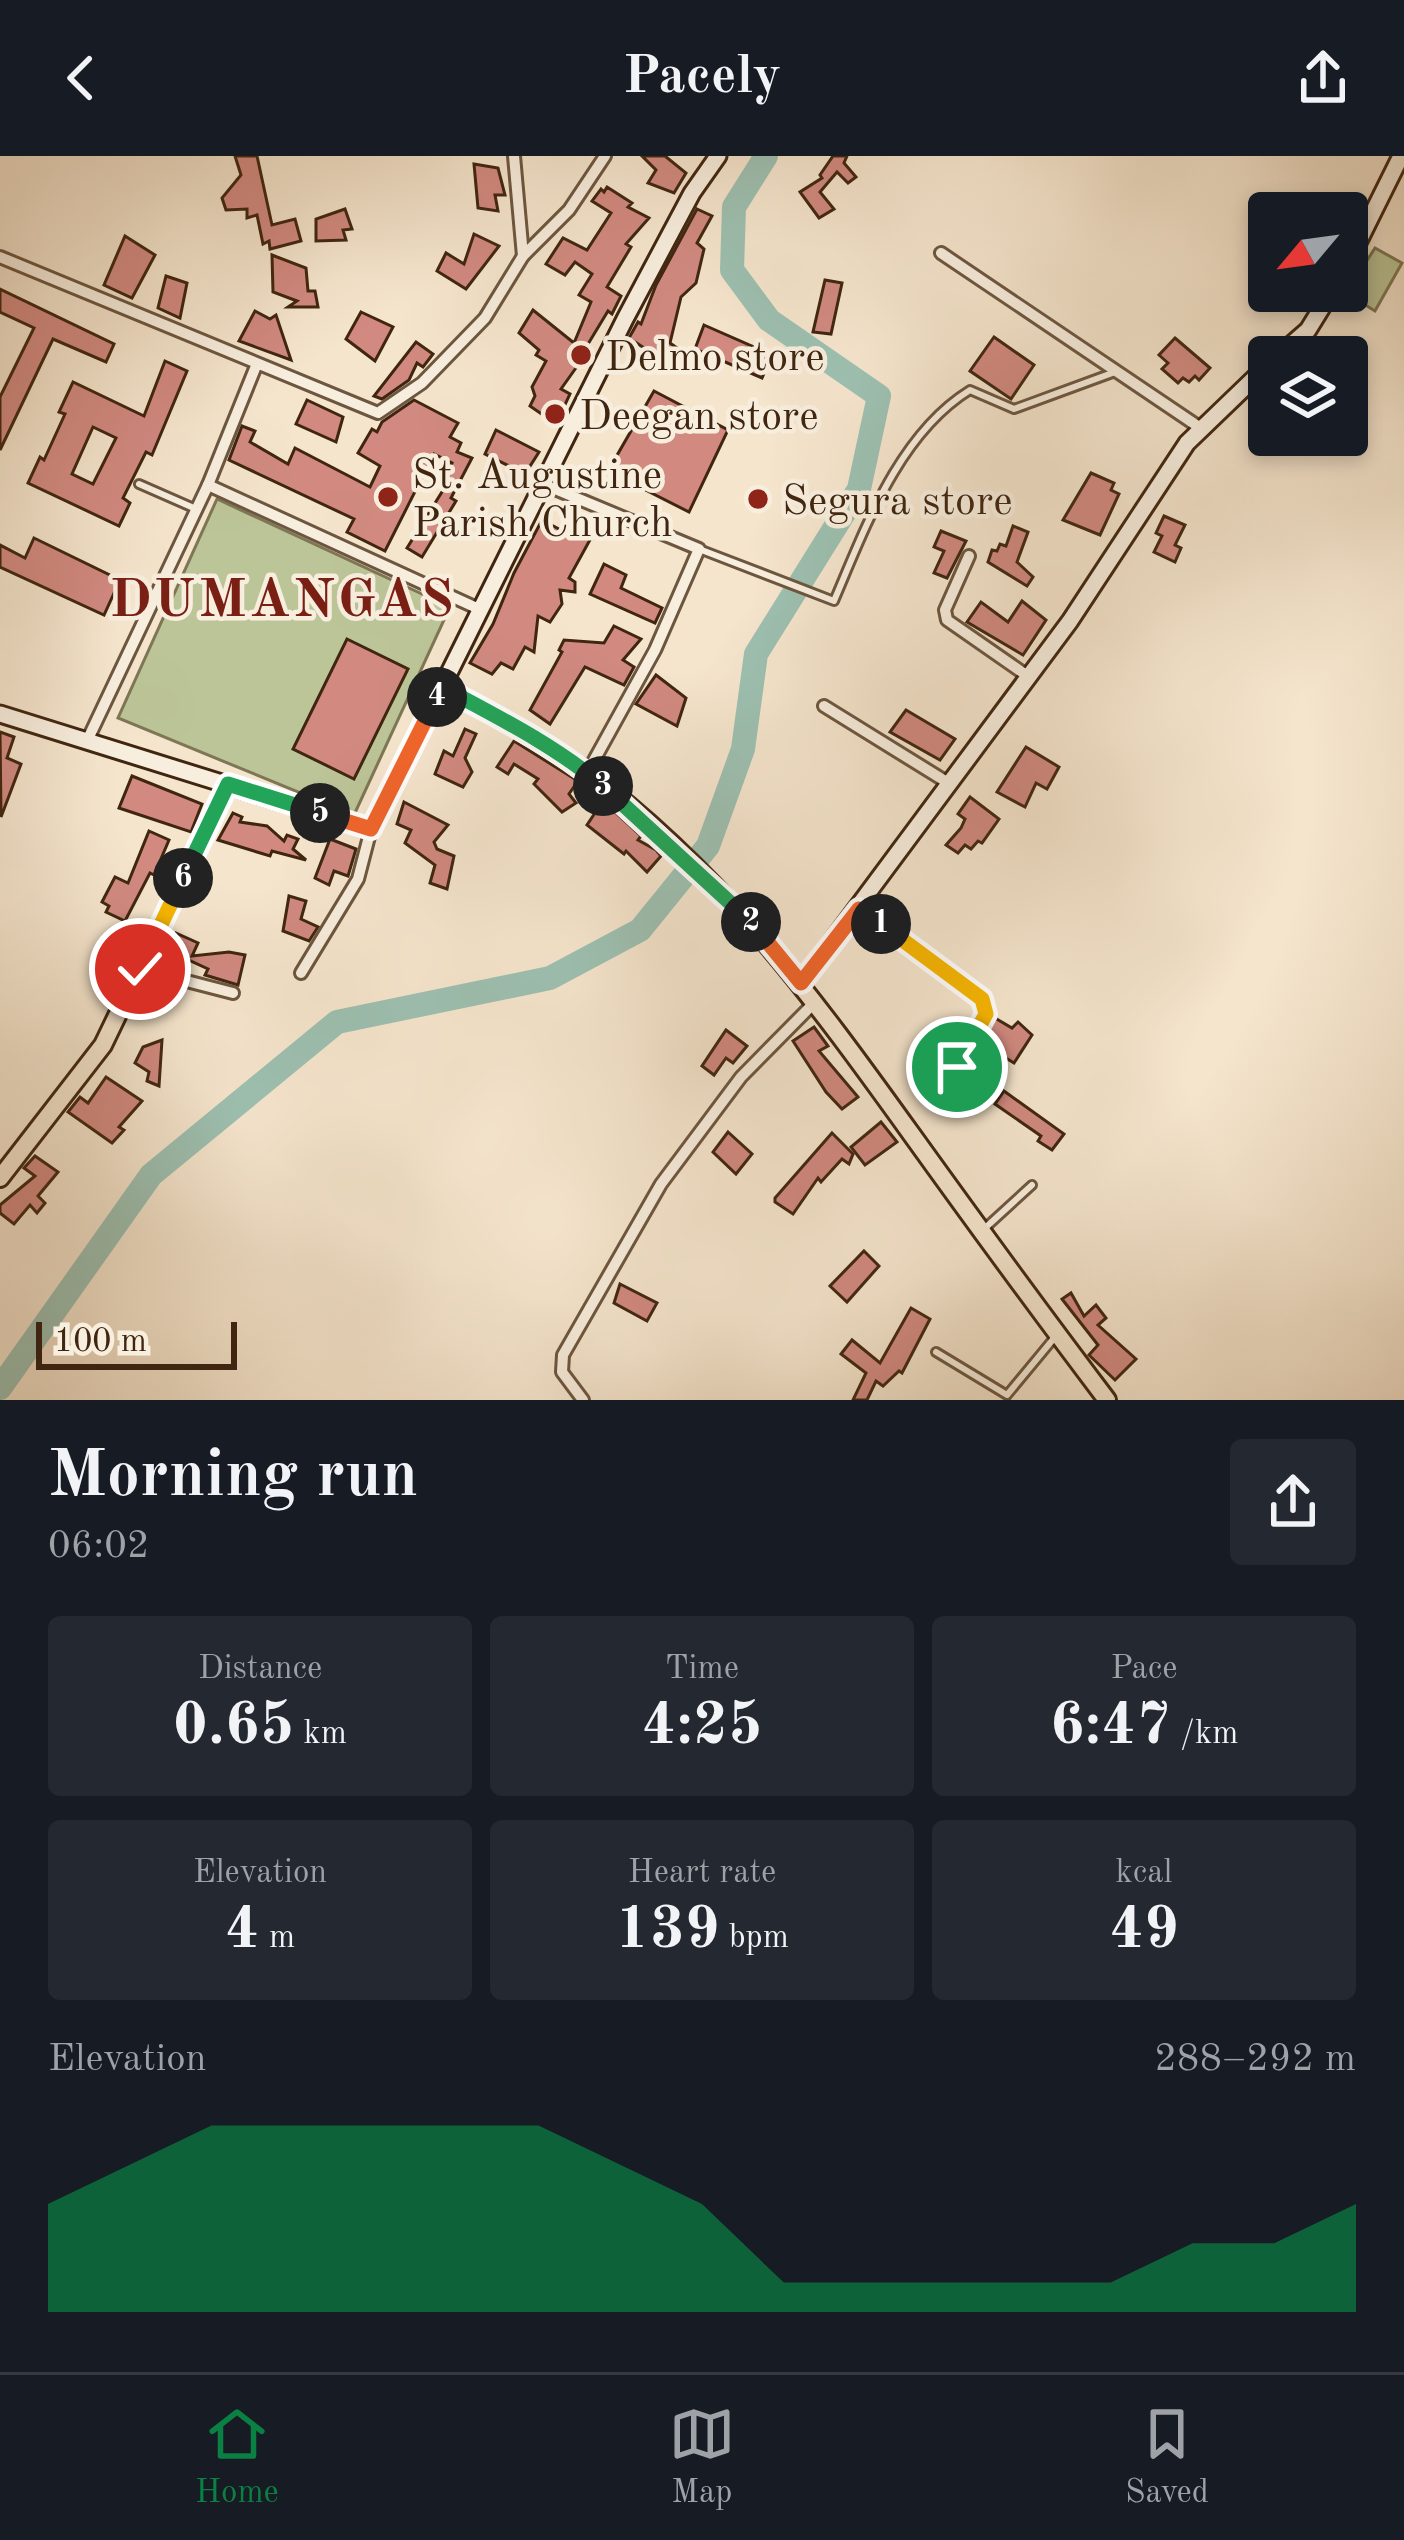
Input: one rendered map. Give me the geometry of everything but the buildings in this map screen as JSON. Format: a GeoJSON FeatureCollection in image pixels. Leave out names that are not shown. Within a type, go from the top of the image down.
{"type":"FeatureCollection","features":[{"type":"Feature","properties":{"kind":"main road"},"geometry":{"type":"LineString","coordinates":[[0,1178],[103,1046],[228,784],[371,829],[442,687],[549,746],[587,773],[729,898],[815,1001],[1107,1400]]}},
{"type":"Feature","properties":{"kind":"street"},"geometry":{"type":"LineString","coordinates":[[514,156],[523,256]]}},
{"type":"Feature","properties":{"kind":"street"},"geometry":{"type":"LineString","coordinates":[[0,257],[256,366],[378,412],[422,383],[485,318],[523,256],[569,210],[605,156]]}},
{"type":"Feature","properties":{"kind":"street"},"geometry":{"type":"LineString","coordinates":[[442,687],[625,320],[692,193],[718,156]]}},
{"type":"Feature","properties":{"kind":"street"},"geometry":{"type":"LineString","coordinates":[[1368,223],[1402,156]]}},
{"type":"Feature","properties":{"kind":"street"},"geometry":{"type":"LineString","coordinates":[[941,254],[1202,429]]}},
{"type":"Feature","properties":{"kind":"street"},"geometry":{"type":"LineString","coordinates":[[1301,336],[1319,312]]}},
{"type":"Feature","properties":{"kind":"street"},"geometry":{"type":"LineString","coordinates":[[87,741],[208,485],[256,366]]}},
{"type":"Feature","properties":{"kind":"street"},"geometry":{"type":"LineString","coordinates":[[801,983],[1130,535],[1187,443],[1248,384]]}},
{"type":"Feature","properties":{"kind":"street"},"geometry":{"type":"LineString","coordinates":[[543,484],[699,549],[655,650],[587,773]]}},
{"type":"Feature","properties":{"kind":"street"},"geometry":{"type":"LineString","coordinates":[[208,485],[478,609]]}},
{"type":"Feature","properties":{"kind":"street"},"geometry":{"type":"LineString","coordinates":[[969,556],[945,610],[946,620],[1029,676]]}},
{"type":"Feature","properties":{"kind":"street"},"geometry":{"type":"LineString","coordinates":[[824,706],[950,784]]}},
{"type":"Feature","properties":{"kind":"street"},"geometry":{"type":"LineString","coordinates":[[0,714],[228,784]]}},
{"type":"Feature","properties":{"kind":"street"},"geometry":{"type":"LineString","coordinates":[[302,973],[358,879],[371,829]]}},
{"type":"Feature","properties":{"kind":"street"},"geometry":{"type":"LineString","coordinates":[[859,909],[982,999],[986,1014],[957,1067]]}},
{"type":"Feature","properties":{"kind":"street"},"geometry":{"type":"LineString","coordinates":[[140,969],[233,993]]}},
{"type":"Feature","properties":{"kind":"street"},"geometry":{"type":"LineString","coordinates":[[584,1400],[562,1372],[563,1355],[661,1184],[741,1077],[815,1001]]}},
{"type":"Feature","properties":{"kind":"lane"},"geometry":{"type":"LineString","coordinates":[[699,549],[834,601],[899,466],[943,407],[970,390],[1014,409],[1116,371]]}},
{"type":"Feature","properties":{"kind":"lane"},"geometry":{"type":"LineString","coordinates":[[139,484],[196,509]]}},
{"type":"Feature","properties":{"kind":"lane"},"geometry":{"type":"LineString","coordinates":[[982,1232],[1032,1185]]}},
{"type":"Feature","properties":{"kind":"lane"},"geometry":{"type":"LineString","coordinates":[[936,1352],[1006,1395],[1057,1334]]}},
{"type":"Feature","properties":{"kind":"green space"},"geometry":{"type":"Polygon","coordinates":[[[1375,248],[1402,263],[1375,311],[1368,307],[1368,259],[1375,248]]]}},
{"type":"Feature","properties":{"kind":"green space"},"geometry":{"type":"Polygon","coordinates":[[[217,499],[450,607],[354,815],[118,718],[217,499]]]}},
{"type":"Feature","properties":{"kind":"waterway"},"geometry":{"type":"LineString","coordinates":[[0,1388],[151,1175],[337,1022],[550,978],[640,930],[708,846],[743,749],[756,654],[859,489],[879,396],[769,320],[732,270],[734,207],[766,156]]}},
{"type":"Feature","properties":{"kind":"place","name":"Delmo store"},"geometry":{"type":"Point","coordinates":[581,355]}},
{"type":"Feature","properties":{"kind":"place","name":"Deegan store"},"geometry":{"type":"Point","coordinates":[555,414]}},
{"type":"Feature","properties":{"kind":"place","name":"St. Augustine Parish Church"},"geometry":{"type":"Point","coordinates":[388,497]}},
{"type":"Feature","properties":{"kind":"place","name":"Segura store"},"geometry":{"type":"Point","coordinates":[758,499]}},
{"type":"Feature","properties":{"kind":"district","name":"DUMANGAS"},"geometry":{"type":"Point","coordinates":[283,597]}},
{"type":"Feature","properties":{"kind":"route"},"geometry":{"type":"LineString","coordinates":[[140,969],[228,784],[371,829],[442,687],[549,746],[587,773],[729,898],[801,983],[859,909],[956,977],[982,999],[986,1014],[957,1067]]}}]}
